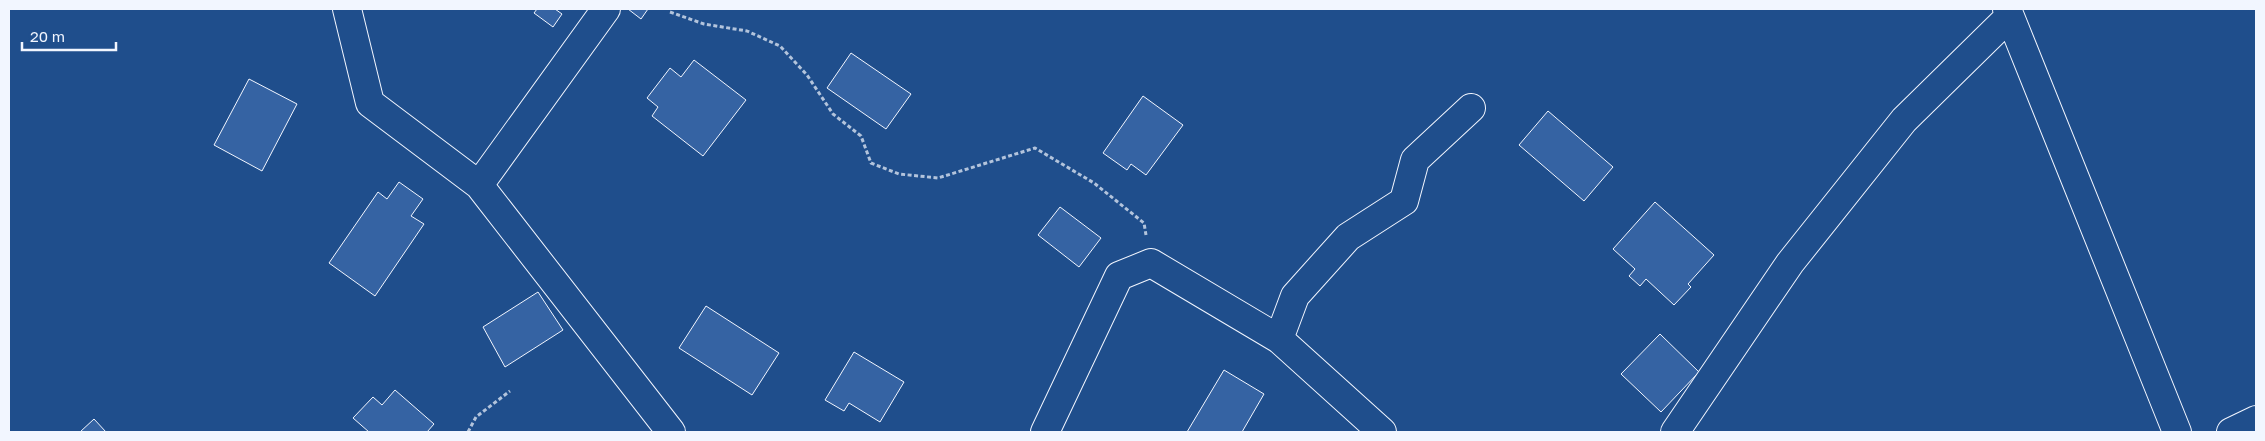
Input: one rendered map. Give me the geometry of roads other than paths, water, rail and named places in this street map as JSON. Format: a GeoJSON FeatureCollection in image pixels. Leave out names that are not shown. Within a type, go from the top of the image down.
{"type":"FeatureCollection","features":[{"type":"Feature","properties":{"kind":"street"},"geometry":{"type":"LineString","coordinates":[[347,9],[370,103],[479,185],[671,432]]}},
{"type":"Feature","properties":{"kind":"street"},"geometry":{"type":"LineString","coordinates":[[479,185],[606,9]]}},
{"type":"Feature","properties":{"kind":"street"},"geometry":{"type":"LineString","coordinates":[[1676,432],[1790,263],[1898,128],[2008,13],[2177,432]]}},
{"type":"Feature","properties":{"kind":"street"},"geometry":{"type":"LineString","coordinates":[[1280,340],[1295,296],[1348,237],[1404,201],[1415,160],[1471,108]]}},
{"type":"Feature","properties":{"kind":"street"},"geometry":{"type":"LineString","coordinates":[[1045,432],[1119,276],[1151,262],[1280,340],[1382,432]]}},
{"type":"Feature","properties":{"kind":"street"},"geometry":{"type":"LineString","coordinates":[[2230,432],[2256,420]]}}]}
